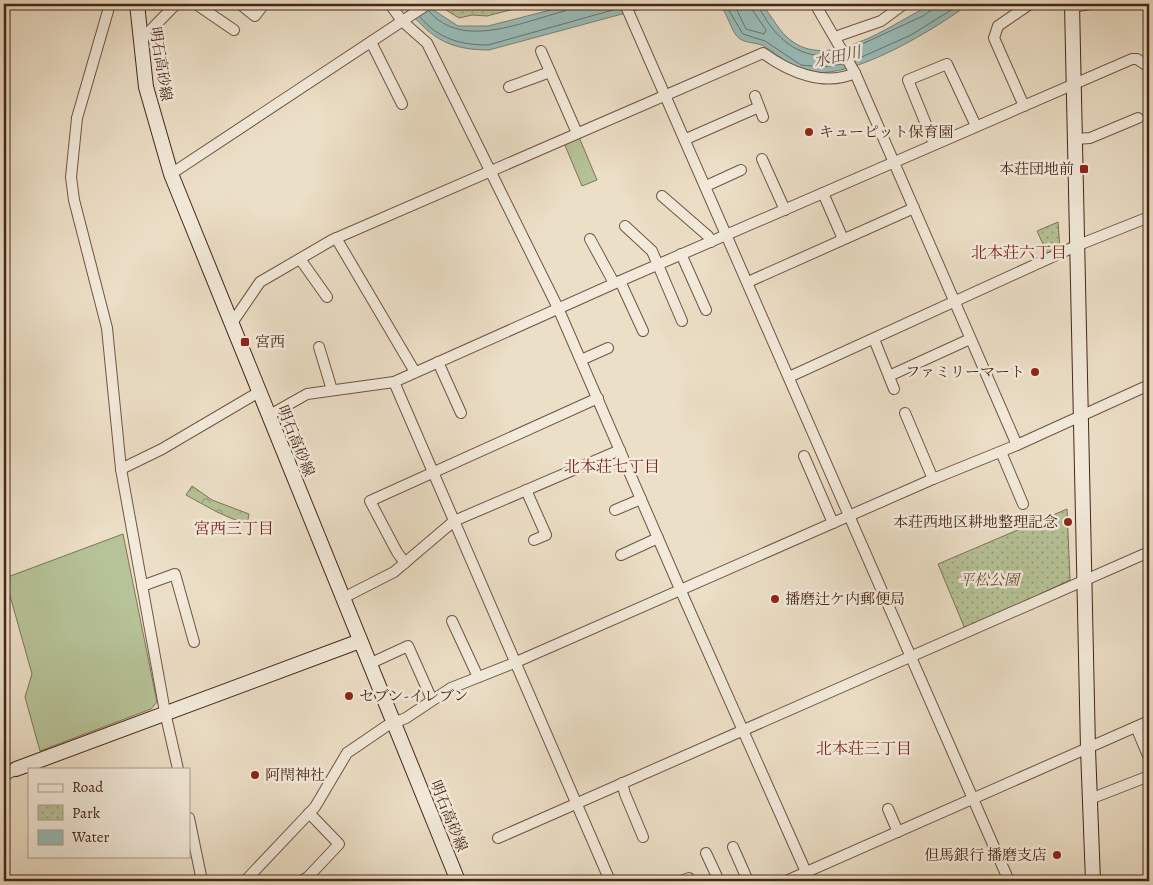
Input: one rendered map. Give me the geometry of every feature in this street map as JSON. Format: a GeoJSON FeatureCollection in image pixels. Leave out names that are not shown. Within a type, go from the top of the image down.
{"type":"FeatureCollection","features":[{"type":"Feature","properties":{"kind":"street"},"geometry":{"type":"LineString","coordinates":[[110,4],[77,118],[71,177],[74,200],[106,328],[121,470],[165,712],[178,768]]}},
{"type":"Feature","properties":{"kind":"street","name":"明石高砂線"},"geometry":{"type":"LineString","coordinates":[[137,4],[146,87],[171,174],[458,881]]}},
{"type":"Feature","properties":{"kind":"street"},"geometry":{"type":"LineString","coordinates":[[140,42],[176,4]]}},
{"type":"Feature","properties":{"kind":"street"},"geometry":{"type":"LineString","coordinates":[[196,4],[234,30]]}},
{"type":"Feature","properties":{"kind":"street"},"geometry":{"type":"LineString","coordinates":[[390,4],[402,21],[427,43],[558,308],[808,877]]}},
{"type":"Feature","properties":{"kind":"street"},"geometry":{"type":"LineString","coordinates":[[171,174],[428,4]]}},
{"type":"Feature","properties":{"kind":"street"},"geometry":{"type":"LineString","coordinates":[[625,4],[686,139],[972,800],[1009,881]]}},
{"type":"Feature","properties":{"kind":"street"},"geometry":{"type":"LineString","coordinates":[[835,37],[881,21],[904,4]]}},
{"type":"Feature","properties":{"kind":"street"},"geometry":{"type":"LineString","coordinates":[[1090,4],[1072,6],[1088,749],[1093,881]]}},
{"type":"Feature","properties":{"kind":"street"},"geometry":{"type":"LineString","coordinates":[[244,5],[255,16],[261,8]]}},
{"type":"Feature","properties":{"kind":"street"},"geometry":{"type":"LineString","coordinates":[[1024,106],[994,38],[998,26],[1026,5]]}},
{"type":"Feature","properties":{"kind":"street"},"geometry":{"type":"LineString","coordinates":[[819,6],[856,73],[1017,445]]}},
{"type":"Feature","properties":{"kind":"street"},"geometry":{"type":"LineString","coordinates":[[370,42],[402,104]]}},
{"type":"Feature","properties":{"kind":"street"},"geometry":{"type":"LineString","coordinates":[[541,51],[577,132]]}},
{"type":"Feature","properties":{"kind":"street"},"geometry":{"type":"LineString","coordinates":[[232,323],[260,282],[336,238],[763,53],[782,67],[799,74],[837,78],[856,73]]}},
{"type":"Feature","properties":{"kind":"street"},"geometry":{"type":"LineString","coordinates":[[268,416],[307,394],[394,382],[657,264],[728,235],[1074,83],[1132,59],[1137,59],[1149,67]]}},
{"type":"Feature","properties":{"kind":"street"},"geometry":{"type":"LineString","coordinates":[[934,144],[908,80],[947,64],[976,126]]}},
{"type":"Feature","properties":{"kind":"street"},"geometry":{"type":"LineString","coordinates":[[509,87],[550,72]]}},
{"type":"Feature","properties":{"kind":"street"},"geometry":{"type":"LineString","coordinates":[[755,96],[763,117]]}},
{"type":"Feature","properties":{"kind":"street"},"geometry":{"type":"LineString","coordinates":[[686,139],[759,107]]}},
{"type":"Feature","properties":{"kind":"street"},"geometry":{"type":"LineString","coordinates":[[1075,139],[1090,138],[1138,118]]}},
{"type":"Feature","properties":{"kind":"street"},"geometry":{"type":"LineString","coordinates":[[762,159],[785,210]]}},
{"type":"Feature","properties":{"kind":"street"},"geometry":{"type":"LineString","coordinates":[[706,186],[741,170]]}},
{"type":"Feature","properties":{"kind":"street"},"geometry":{"type":"LineString","coordinates":[[824,193],[844,239]]}},
{"type":"Feature","properties":{"kind":"street"},"geometry":{"type":"LineString","coordinates":[[662,196],[708,236],[711,242]]}},
{"type":"Feature","properties":{"kind":"street"},"geometry":{"type":"LineString","coordinates":[[748,282],[914,208]]}},
{"type":"Feature","properties":{"kind":"street"},"geometry":{"type":"LineString","coordinates":[[789,377],[1076,246],[1149,217]]}},
{"type":"Feature","properties":{"kind":"street"},"geometry":{"type":"LineString","coordinates":[[625,226],[652,251],[682,322]]}},
{"type":"Feature","properties":{"kind":"street"},"geometry":{"type":"LineString","coordinates":[[336,238],[415,372]]}},
{"type":"Feature","properties":{"kind":"street"},"geometry":{"type":"LineString","coordinates":[[590,239],[617,282],[643,331]]}},
{"type":"Feature","properties":{"kind":"street"},"geometry":{"type":"LineString","coordinates":[[681,254],[706,310]]}},
{"type":"Feature","properties":{"kind":"street"},"geometry":{"type":"LineString","coordinates":[[300,259],[327,297]]}},
{"type":"Feature","properties":{"kind":"street"},"geometry":{"type":"LineString","coordinates":[[874,339],[894,389]]}},
{"type":"Feature","properties":{"kind":"street"},"geometry":{"type":"LineString","coordinates":[[889,376],[970,339]]}},
{"type":"Feature","properties":{"kind":"street"},"geometry":{"type":"LineString","coordinates":[[319,347],[332,390]]}},
{"type":"Feature","properties":{"kind":"street"},"geometry":{"type":"LineString","coordinates":[[581,360],[608,348]]}},
{"type":"Feature","properties":{"kind":"street"},"geometry":{"type":"LineString","coordinates":[[438,362],[461,413]]}},
{"type":"Feature","properties":{"kind":"street"},"geometry":{"type":"LineString","coordinates":[[394,382],[514,663],[610,881]]}},
{"type":"Feature","properties":{"kind":"street"},"geometry":{"type":"LineString","coordinates":[[245,881],[309,813],[348,753],[451,688],[514,663],[933,479],[1001,452],[1149,385]]}},
{"type":"Feature","properties":{"kind":"street"},"geometry":{"type":"LineString","coordinates":[[121,470],[162,449],[259,392]]}},
{"type":"Feature","properties":{"kind":"street"},"geometry":{"type":"LineString","coordinates":[[405,563],[397,552],[370,501],[598,398]]}},
{"type":"Feature","properties":{"kind":"street"},"geometry":{"type":"LineString","coordinates":[[905,413],[933,479]]}},
{"type":"Feature","properties":{"kind":"street"},"geometry":{"type":"LineString","coordinates":[[343,598],[394,572],[454,521],[620,450]]}},
{"type":"Feature","properties":{"kind":"street"},"geometry":{"type":"LineString","coordinates":[[1001,452],[1023,504]]}},
{"type":"Feature","properties":{"kind":"street"},"geometry":{"type":"LineString","coordinates":[[804,456],[833,523]]}},
{"type":"Feature","properties":{"kind":"street"},"geometry":{"type":"LineString","coordinates":[[526,490],[546,535],[534,540]]}},
{"type":"Feature","properties":{"kind":"street"},"geometry":{"type":"LineString","coordinates":[[615,510],[641,499]]}},
{"type":"Feature","properties":{"kind":"street"},"geometry":{"type":"LineString","coordinates":[[621,555],[658,538]]}},
{"type":"Feature","properties":{"kind":"street"},"geometry":{"type":"LineString","coordinates":[[498,838],[1149,552]]}},
{"type":"Feature","properties":{"kind":"street"},"geometry":{"type":"LineString","coordinates":[[142,586],[175,574],[194,642]]}},
{"type":"Feature","properties":{"kind":"street"},"geometry":{"type":"LineString","coordinates":[[452,621],[478,677]]}},
{"type":"Feature","properties":{"kind":"street"},"geometry":{"type":"LineString","coordinates":[[4,776],[16,769],[165,712],[360,641]]}},
{"type":"Feature","properties":{"kind":"street"},"geometry":{"type":"LineString","coordinates":[[370,664],[408,646],[432,700]]}},
{"type":"Feature","properties":{"kind":"street"},"geometry":{"type":"LineString","coordinates":[[786,881],[808,877],[898,832],[1149,721]]}},
{"type":"Feature","properties":{"kind":"street"},"geometry":{"type":"LineString","coordinates":[[1136,727],[1149,758]]}},
{"type":"Feature","properties":{"kind":"street"},"geometry":{"type":"LineString","coordinates":[[1090,800],[1149,776]]}},
{"type":"Feature","properties":{"kind":"street"},"geometry":{"type":"LineString","coordinates":[[622,783],[643,837]]}},
{"type":"Feature","properties":{"kind":"street"},"geometry":{"type":"LineString","coordinates":[[888,809],[898,832]]}},
{"type":"Feature","properties":{"kind":"street"},"geometry":{"type":"LineString","coordinates":[[300,881],[308,877],[339,844],[309,813]]}},
{"type":"Feature","properties":{"kind":"street"},"geometry":{"type":"LineString","coordinates":[[190,823],[202,881]]}},
{"type":"Feature","properties":{"kind":"street"},"geometry":{"type":"LineString","coordinates":[[734,847],[748,881]]}},
{"type":"Feature","properties":{"kind":"street"},"geometry":{"type":"LineString","coordinates":[[706,853],[718,881]]}},
{"type":"Feature","properties":{"kind":"street"},"geometry":{"type":"LineString","coordinates":[[681,881],[689,878],[690,881]]}},
{"type":"Feature","properties":{"kind":"green space"},"geometry":{"type":"Polygon","coordinates":[[[533,4],[487,16],[472,15],[459,18],[438,5],[533,4]]]}},
{"type":"Feature","properties":{"kind":"green space"},"geometry":{"type":"Polygon","coordinates":[[[579,137],[597,180],[582,186],[564,143],[579,137]]]}},
{"type":"Feature","properties":{"kind":"green space"},"geometry":{"type":"Polygon","coordinates":[[[1058,222],[1060,250],[1048,255],[1037,231],[1058,222]]]}},
{"type":"Feature","properties":{"kind":"green space"},"geometry":{"type":"Polygon","coordinates":[[[192,486],[212,500],[249,514],[247,525],[217,512],[186,495],[192,486]]]}},
{"type":"Feature","properties":{"kind":"green space","name":"平松公園"},"geometry":{"type":"Polygon","coordinates":[[[1067,509],[1070,580],[965,629],[938,564],[1067,509]]]}},
{"type":"Feature","properties":{"kind":"green space"},"geometry":{"type":"Polygon","coordinates":[[[123,534],[157,702],[151,709],[40,751],[25,697],[32,674],[5,578],[123,534]]]}},
{"type":"Feature","properties":{"kind":"water","name":"水田川"},"geometry":{"type":"Polygon","coordinates":[[[945,2],[969,4],[915,38],[871,60],[849,68],[829,72],[811,72],[792,65],[762,45],[740,39],[734,32],[725,12],[719,4],[761,4],[783,34],[793,42],[809,49],[827,50],[845,47],[864,40],[931,5],[945,2]]]}},
{"type":"Feature","properties":{"kind":"water"},"geometry":{"type":"Polygon","coordinates":[[[403,4],[430,4],[435,11],[458,26],[488,26],[574,4],[659,4],[489,50],[461,47],[440,39],[421,25],[403,4]]]}},
{"type":"Feature","properties":{"kind":"place","name":"キューピット保育園"},"geometry":{"type":"Point","coordinates":[809,132]}},
{"type":"Feature","properties":{"kind":"place","name":"本荘団地前"},"geometry":{"type":"Point","coordinates":[1084,169]}},
{"type":"Feature","properties":{"kind":"place","name":"宮西"},"geometry":{"type":"Point","coordinates":[245,342]}},
{"type":"Feature","properties":{"kind":"place","name":"ファミリーマート"},"geometry":{"type":"Point","coordinates":[1035,372]}},
{"type":"Feature","properties":{"kind":"place","name":"本荘西地区耕地整理記念"},"geometry":{"type":"Point","coordinates":[1068,522]}},
{"type":"Feature","properties":{"kind":"place","name":"播磨辻ケ内郵便局"},"geometry":{"type":"Point","coordinates":[775,599]}},
{"type":"Feature","properties":{"kind":"place","name":"セブン-イレブン"},"geometry":{"type":"Point","coordinates":[349,696]}},
{"type":"Feature","properties":{"kind":"place","name":"阿閇神社"},"geometry":{"type":"Point","coordinates":[255,775]}},
{"type":"Feature","properties":{"kind":"place","name":"但馬銀行 播磨支店"},"geometry":{"type":"Point","coordinates":[1057,855]}},
{"type":"Feature","properties":{"kind":"district","name":"北本荘六丁目"},"geometry":{"type":"Point","coordinates":[1019,252]}},
{"type":"Feature","properties":{"kind":"district","name":"北本荘七丁目"},"geometry":{"type":"Point","coordinates":[612,466]}},
{"type":"Feature","properties":{"kind":"district","name":"宮西三丁目"},"geometry":{"type":"Point","coordinates":[234,528]}},
{"type":"Feature","properties":{"kind":"district","name":"北本荘三丁目"},"geometry":{"type":"Point","coordinates":[864,748]}}]}
